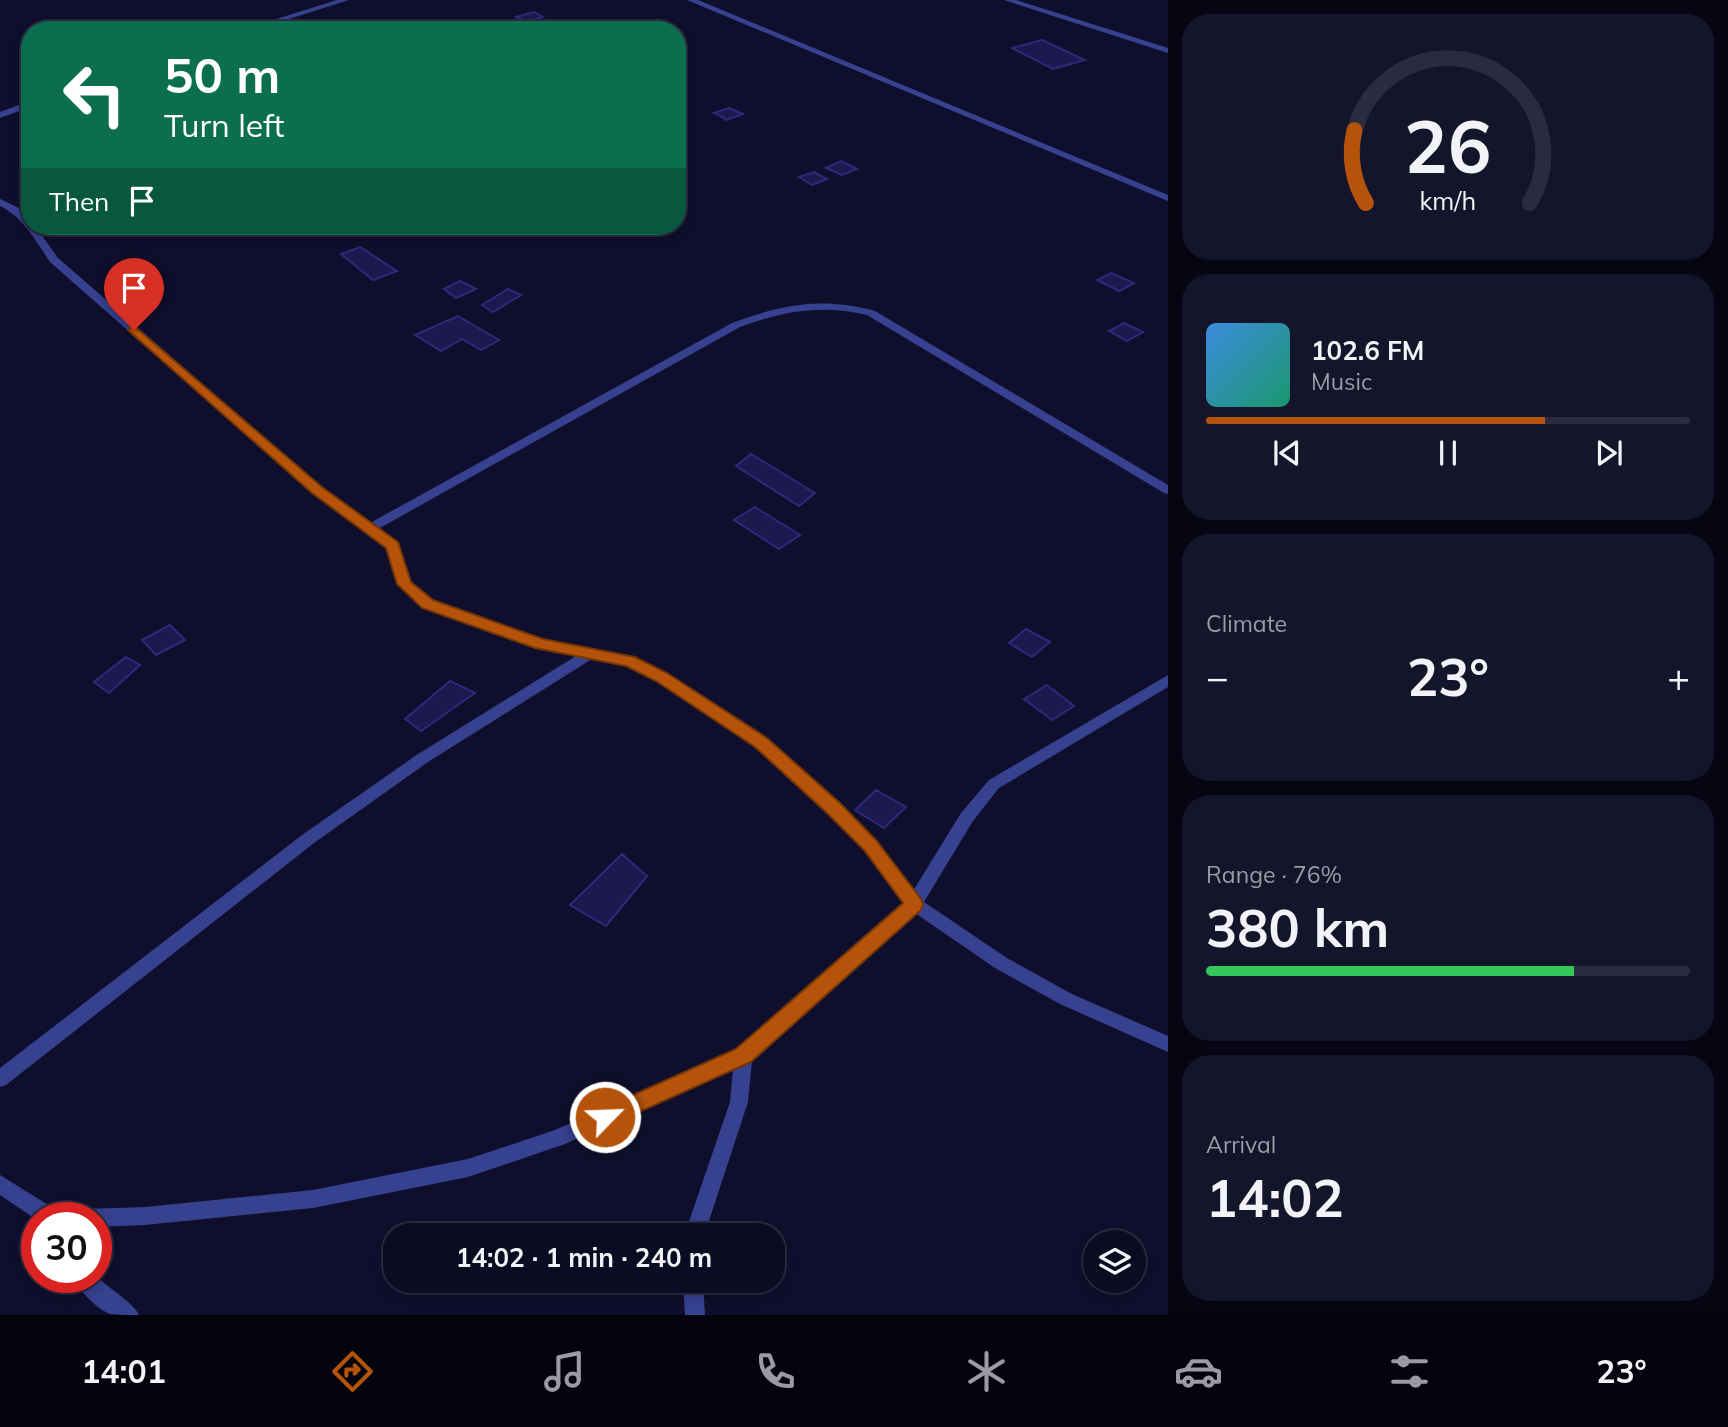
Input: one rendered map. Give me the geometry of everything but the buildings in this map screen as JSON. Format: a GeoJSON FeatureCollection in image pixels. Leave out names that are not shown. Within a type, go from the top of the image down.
{"type":"FeatureCollection","features":[{"type":"Feature","properties":{"kind":"street"},"geometry":{"type":"LineString","coordinates":[[276,21],[345,0]]}},
{"type":"Feature","properties":{"kind":"street"},"geometry":{"type":"LineString","coordinates":[[691,0],[1168,198]]}},
{"type":"Feature","properties":{"kind":"street"},"geometry":{"type":"LineString","coordinates":[[1008,0],[1168,51]]}},
{"type":"Feature","properties":{"kind":"street"},"geometry":{"type":"LineString","coordinates":[[0,115],[21,107]]}},
{"type":"Feature","properties":{"kind":"street"},"geometry":{"type":"LineString","coordinates":[[0,202],[21,216]]}},
{"type":"Feature","properties":{"kind":"street"},"geometry":{"type":"LineString","coordinates":[[37,235],[54,260],[281,460],[392,546],[404,584],[427,604],[540,644],[630,661],[662,677],[761,743],[870,845],[914,904],[1001,963],[1066,999],[1168,1044]]}},
{"type":"Feature","properties":{"kind":"street"},"geometry":{"type":"LineString","coordinates":[[372,528],[736,325],[786,307],[813,304],[836,304],[871,313],[1168,490]]}},
{"type":"Feature","properties":{"kind":"street"},"geometry":{"type":"LineString","coordinates":[[0,1079],[308,839],[423,758],[588,655]]}},
{"type":"Feature","properties":{"kind":"street"},"geometry":{"type":"LineString","coordinates":[[112,1217],[313,1199],[468,1168],[558,1138],[743,1056],[914,904],[967,817],[994,784],[1168,680]]}},
{"type":"Feature","properties":{"kind":"street"},"geometry":{"type":"LineString","coordinates":[[698,1223],[739,1102],[743,1056]]}},
{"type":"Feature","properties":{"kind":"street"},"geometry":{"type":"LineString","coordinates":[[0,1184],[27,1202]]}},
{"type":"Feature","properties":{"kind":"street"},"geometry":{"type":"LineString","coordinates":[[99,1293],[129,1315]]}},
{"type":"Feature","properties":{"kind":"street"},"geometry":{"type":"LineString","coordinates":[[694,1293],[695,1315]]}},
{"type":"Feature","properties":{"kind":"route"},"geometry":{"type":"LineString","coordinates":[[134,330],[317,490],[372,528],[392,546],[404,584],[427,604],[540,644],[630,661],[662,677],[761,743],[834,808],[870,845],[914,904],[743,1056],[605,1117]]}}]}
